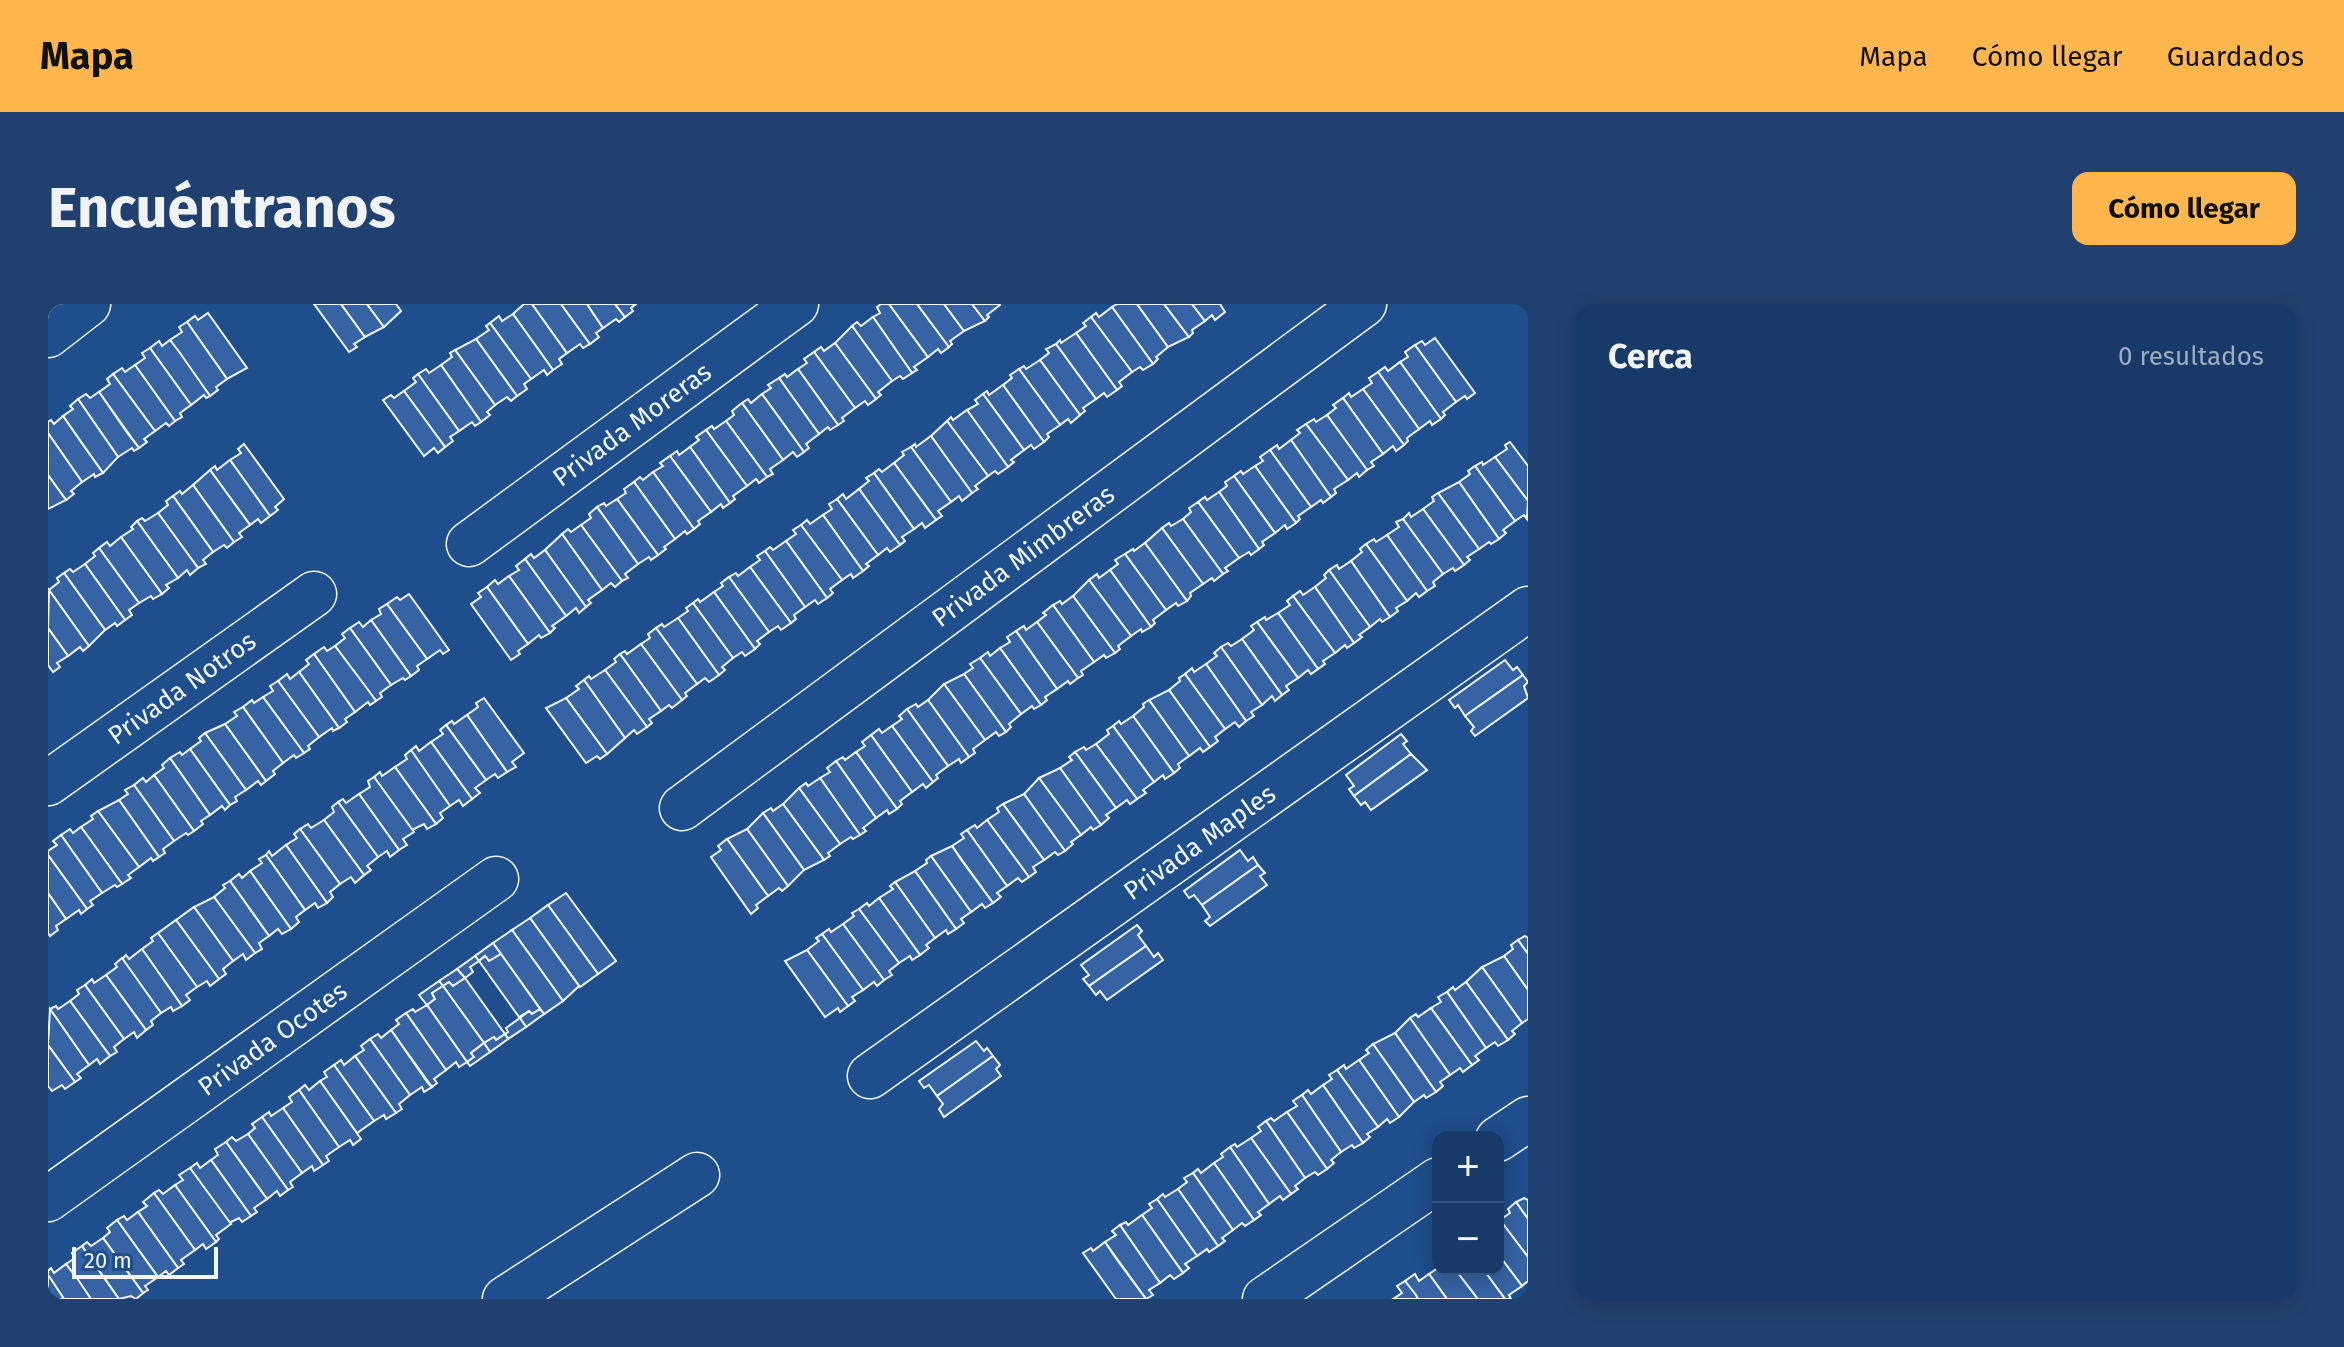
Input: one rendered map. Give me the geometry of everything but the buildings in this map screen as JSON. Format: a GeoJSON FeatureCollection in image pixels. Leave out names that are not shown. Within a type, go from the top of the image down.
{"type":"FeatureCollection","features":[{"type":"Feature","properties":{"kind":"street"},"geometry":{"type":"LineString","coordinates":[[48,335],[88,304]]}},
{"type":"Feature","properties":{"kind":"street","name":"Privada Moreras"},"geometry":{"type":"LineString","coordinates":[[469,544],[796,304]]}},
{"type":"Feature","properties":{"kind":"street","name":"Privada Mimbreras"},"geometry":{"type":"LineString","coordinates":[[682,808],[1364,304]]}},
{"type":"Feature","properties":{"kind":"street","name":"Privada Notros"},"geometry":{"type":"LineString","coordinates":[[48,783],[314,594]]}},
{"type":"Feature","properties":{"kind":"street","name":"Privada Maples"},"geometry":{"type":"LineString","coordinates":[[870,1076],[1528,609]]}},
{"type":"Feature","properties":{"kind":"street","name":"Privada Ocotes"},"geometry":{"type":"LineString","coordinates":[[48,1199],[496,879]]}},
{"type":"Feature","properties":{"kind":"street"},"geometry":{"type":"LineString","coordinates":[[1504,1135],[1528,1119]]}},
{"type":"Feature","properties":{"kind":"street"},"geometry":{"type":"LineString","coordinates":[[505,1299],[697,1175]]}},
{"type":"Feature","properties":{"kind":"street"},"geometry":{"type":"LineString","coordinates":[[1265,1299],[1432,1184]]}}]}
